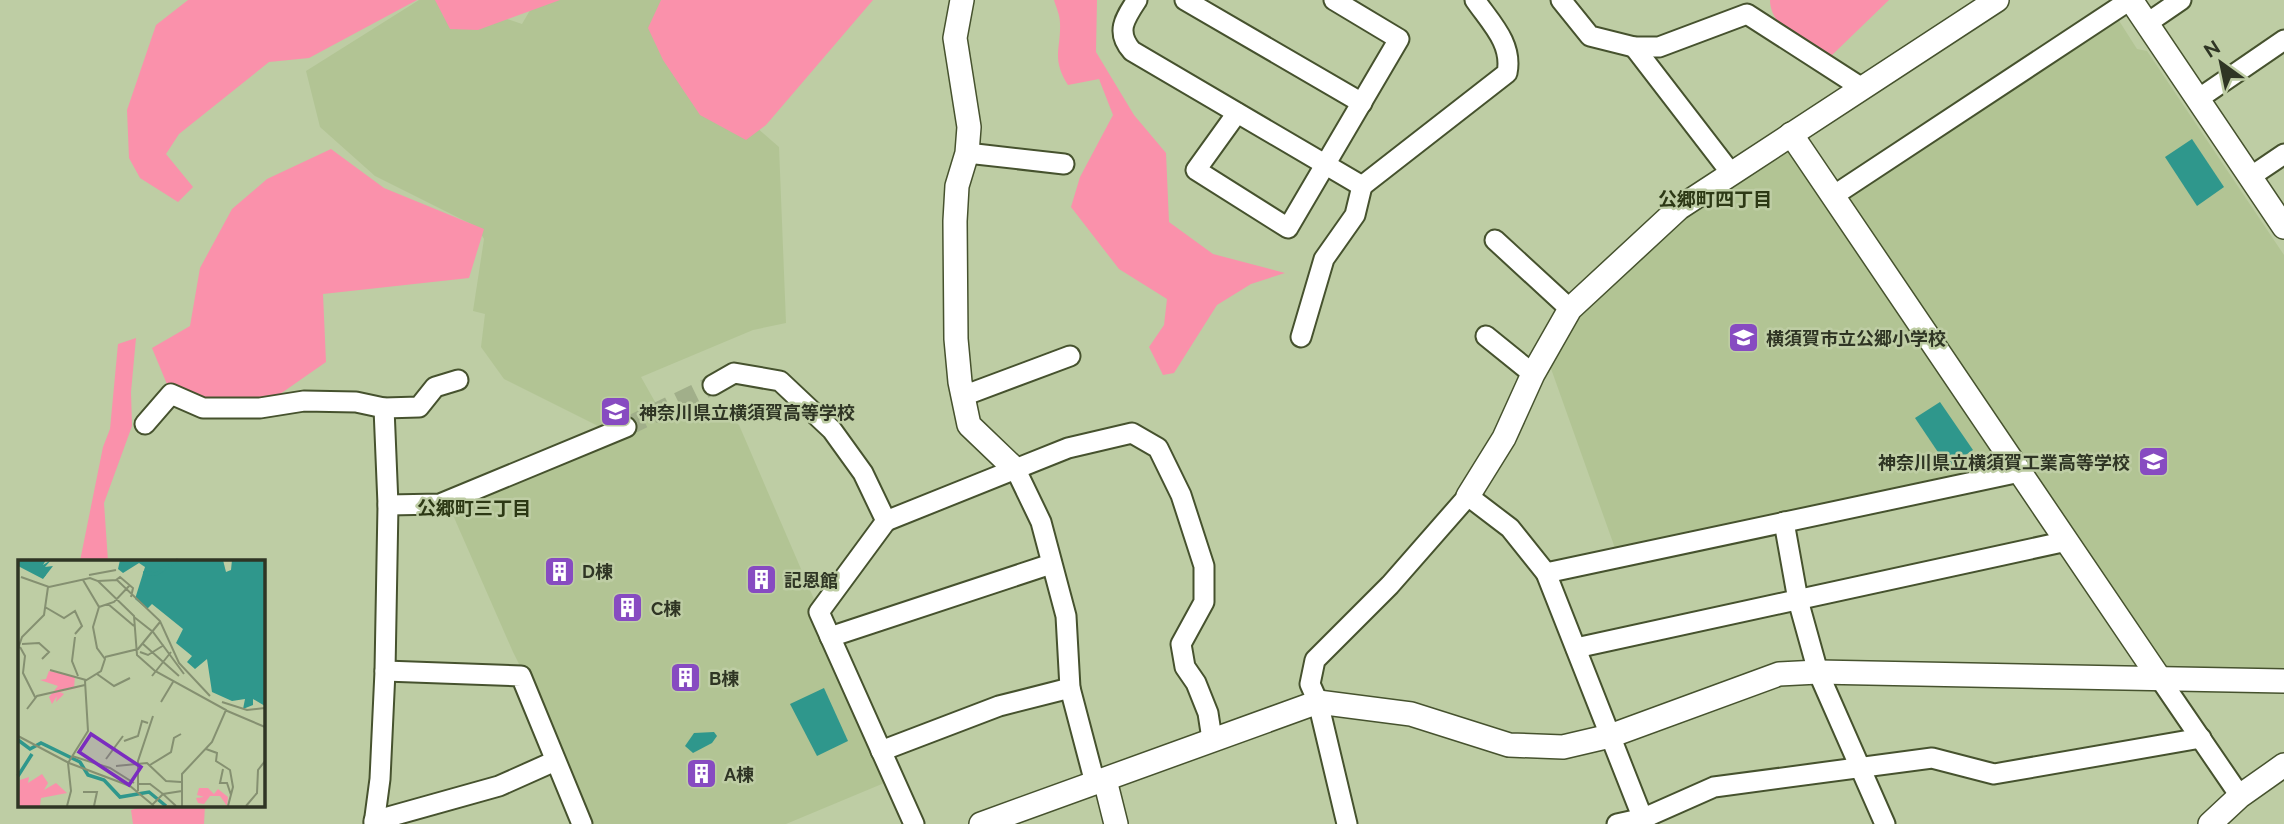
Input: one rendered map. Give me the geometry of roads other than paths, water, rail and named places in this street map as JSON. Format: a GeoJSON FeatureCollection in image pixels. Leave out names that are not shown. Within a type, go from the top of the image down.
{"type":"FeatureCollection","features":[{"type":"Feature","properties":{"kind":"street"},"geometry":{"type":"LineString","coordinates":[[962,0],[955,38],[969,127],[967,153],[957,186],[955,238],[956,339],[962,396],[969,425],[1016,470],[1041,522],[1066,616],[1070,688],[1116,824]]}},
{"type":"Feature","properties":{"kind":"street"},"geometry":{"type":"LineString","coordinates":[[1137,0],[1123,22],[1121,34],[1126,44],[1362,186]]}},
{"type":"Feature","properties":{"kind":"street"},"geometry":{"type":"LineString","coordinates":[[1185,0],[1362,103]]}},
{"type":"Feature","properties":{"kind":"street"},"geometry":{"type":"LineString","coordinates":[[1237,113],[1196,170],[1288,228],[1327,166],[1399,39],[1334,0]]}},
{"type":"Feature","properties":{"kind":"street"},"geometry":{"type":"LineString","coordinates":[[1301,337],[1324,259],[1355,215],[1362,186],[1507,73],[1510,57],[1504,41],[1475,0]]}},
{"type":"Feature","properties":{"kind":"street"},"geometry":{"type":"LineString","coordinates":[[1561,0],[1590,36],[1634,47],[1659,47],[1747,14],[1862,88]]}},
{"type":"Feature","properties":{"kind":"street"},"geometry":{"type":"LineString","coordinates":[[1347,824],[1318,702],[1310,684],[1315,660],[1390,585],[1468,496],[1504,438],[1533,374],[1570,309],[1679,208],[1997,0]]}},
{"type":"Feature","properties":{"kind":"street"},"geometry":{"type":"LineString","coordinates":[[1833,196],[2130,0],[2284,227]]}},
{"type":"Feature","properties":{"kind":"street"},"geometry":{"type":"LineString","coordinates":[[2146,23],[2181,0]]}},
{"type":"Feature","properties":{"kind":"street"},"geometry":{"type":"LineString","coordinates":[[2197,99],[2284,40]]}},
{"type":"Feature","properties":{"kind":"street"},"geometry":{"type":"LineString","coordinates":[[1634,47],[1731,173]]}},
{"type":"Feature","properties":{"kind":"street"},"geometry":{"type":"LineString","coordinates":[[1791,134],[2240,796]]}},
{"type":"Feature","properties":{"kind":"street"},"geometry":{"type":"LineString","coordinates":[[967,153],[1064,164]]}},
{"type":"Feature","properties":{"kind":"street"},"geometry":{"type":"LineString","coordinates":[[2250,177],[2284,154]]}},
{"type":"Feature","properties":{"kind":"street"},"geometry":{"type":"LineString","coordinates":[[1495,240],[1570,309]]}},
{"type":"Feature","properties":{"kind":"street"},"geometry":{"type":"LineString","coordinates":[[1486,335],[1533,374]]}},
{"type":"Feature","properties":{"kind":"street"},"geometry":{"type":"LineString","coordinates":[[962,396],[1070,356]]}},
{"type":"Feature","properties":{"kind":"street"},"geometry":{"type":"LineString","coordinates":[[713,385],[734,373],[780,381],[832,430],[863,473],[886,521]]}},
{"type":"Feature","properties":{"kind":"street"},"geometry":{"type":"LineString","coordinates":[[145,424],[171,394],[202,408],[260,408],[304,401],[356,402],[384,408],[419,407],[435,387],[458,380]]}},
{"type":"Feature","properties":{"kind":"street"},"geometry":{"type":"LineString","coordinates":[[384,408],[388,505],[385,671],[380,779],[374,822],[499,786],[555,761]]}},
{"type":"Feature","properties":{"kind":"street"},"geometry":{"type":"LineString","coordinates":[[388,505],[440,504],[626,427]]}},
{"type":"Feature","properties":{"kind":"street"},"geometry":{"type":"LineString","coordinates":[[914,824],[819,612],[886,521],[1068,448],[1132,433],[1158,449],[1181,495],[1204,566],[1204,602],[1181,644],[1185,667],[1196,683],[1208,713],[1212,739]]}},
{"type":"Feature","properties":{"kind":"street"},"geometry":{"type":"LineString","coordinates":[[1546,573],[2020,472]]}},
{"type":"Feature","properties":{"kind":"street"},"geometry":{"type":"LineString","coordinates":[[1468,496],[1510,528],[1546,573],[1645,821]]}},
{"type":"Feature","properties":{"kind":"street"},"geometry":{"type":"LineString","coordinates":[[1784,522],[1798,600],[1818,672],[1885,824]]}},
{"type":"Feature","properties":{"kind":"street"},"geometry":{"type":"LineString","coordinates":[[1576,648],[2067,541]]}},
{"type":"Feature","properties":{"kind":"street"},"geometry":{"type":"LineString","coordinates":[[830,637],[1051,564]]}},
{"type":"Feature","properties":{"kind":"street"},"geometry":{"type":"LineString","coordinates":[[385,671],[521,676],[582,824]]}},
{"type":"Feature","properties":{"kind":"street"},"geometry":{"type":"LineString","coordinates":[[981,824],[1169,759],[1212,739],[1318,702],[1411,714],[1509,745],[1563,747],[1610,736],[1779,674],[1818,672],[2284,681]]}},
{"type":"Feature","properties":{"kind":"street"},"geometry":{"type":"LineString","coordinates":[[881,751],[999,706],[1070,688]]}},
{"type":"Feature","properties":{"kind":"street"},"geometry":{"type":"LineString","coordinates":[[1617,824],[1645,821],[1714,786],[1931,758],[1994,774],[2201,738]]}},
{"type":"Feature","properties":{"kind":"street"},"geometry":{"type":"LineString","coordinates":[[2210,824],[2240,796],[2284,765]]}},
{"type":"Feature","properties":{"kind":"water"},"geometry":{"type":"Polygon","coordinates":[[[2192,139],[2224,187],[2197,206],[2165,157],[2192,139]]]}},
{"type":"Feature","properties":{"kind":"water"},"geometry":{"type":"Polygon","coordinates":[[[1940,402],[1973,450],[1948,467],[1915,418],[1940,402]]]}},
{"type":"Feature","properties":{"kind":"water"},"geometry":{"type":"Polygon","coordinates":[[[824,688],[848,741],[817,756],[790,704],[824,688]]]}},
{"type":"Feature","properties":{"kind":"water"},"geometry":{"type":"Polygon","coordinates":[[[714,732],[717,736],[712,743],[693,753],[685,746],[694,733],[714,732]]]}},
{"type":"Feature","properties":{"kind":"tunnel"},"geometry":{"type":"LineString","coordinates":[[626,427],[713,385]]}},
{"type":"Feature","properties":{"kind":"place","name":"横須賀市立公郷小学校"},"geometry":{"type":"Point","coordinates":[1743,338]}},
{"type":"Feature","properties":{"kind":"place","name":"神奈川県立横須賀高等学校"},"geometry":{"type":"Point","coordinates":[616,412]}},
{"type":"Feature","properties":{"kind":"place","name":"神奈川県立横須賀工業高等学校"},"geometry":{"type":"Point","coordinates":[2153,462]}},
{"type":"Feature","properties":{"kind":"place","name":"D棟"},"geometry":{"type":"Point","coordinates":[559,571]}},
{"type":"Feature","properties":{"kind":"place","name":"記恩館"},"geometry":{"type":"Point","coordinates":[761,580]}},
{"type":"Feature","properties":{"kind":"place","name":"C棟"},"geometry":{"type":"Point","coordinates":[628,608]}},
{"type":"Feature","properties":{"kind":"place","name":"B棟"},"geometry":{"type":"Point","coordinates":[686,678]}},
{"type":"Feature","properties":{"kind":"place","name":"A棟"},"geometry":{"type":"Point","coordinates":[701,774]}},
{"type":"Feature","properties":{"kind":"district","name":"公郷町四丁目"},"geometry":{"type":"Point","coordinates":[1715,199]}},
{"type":"Feature","properties":{"kind":"district","name":"公郷町三丁目"},"geometry":{"type":"Point","coordinates":[474,508]}}]}
